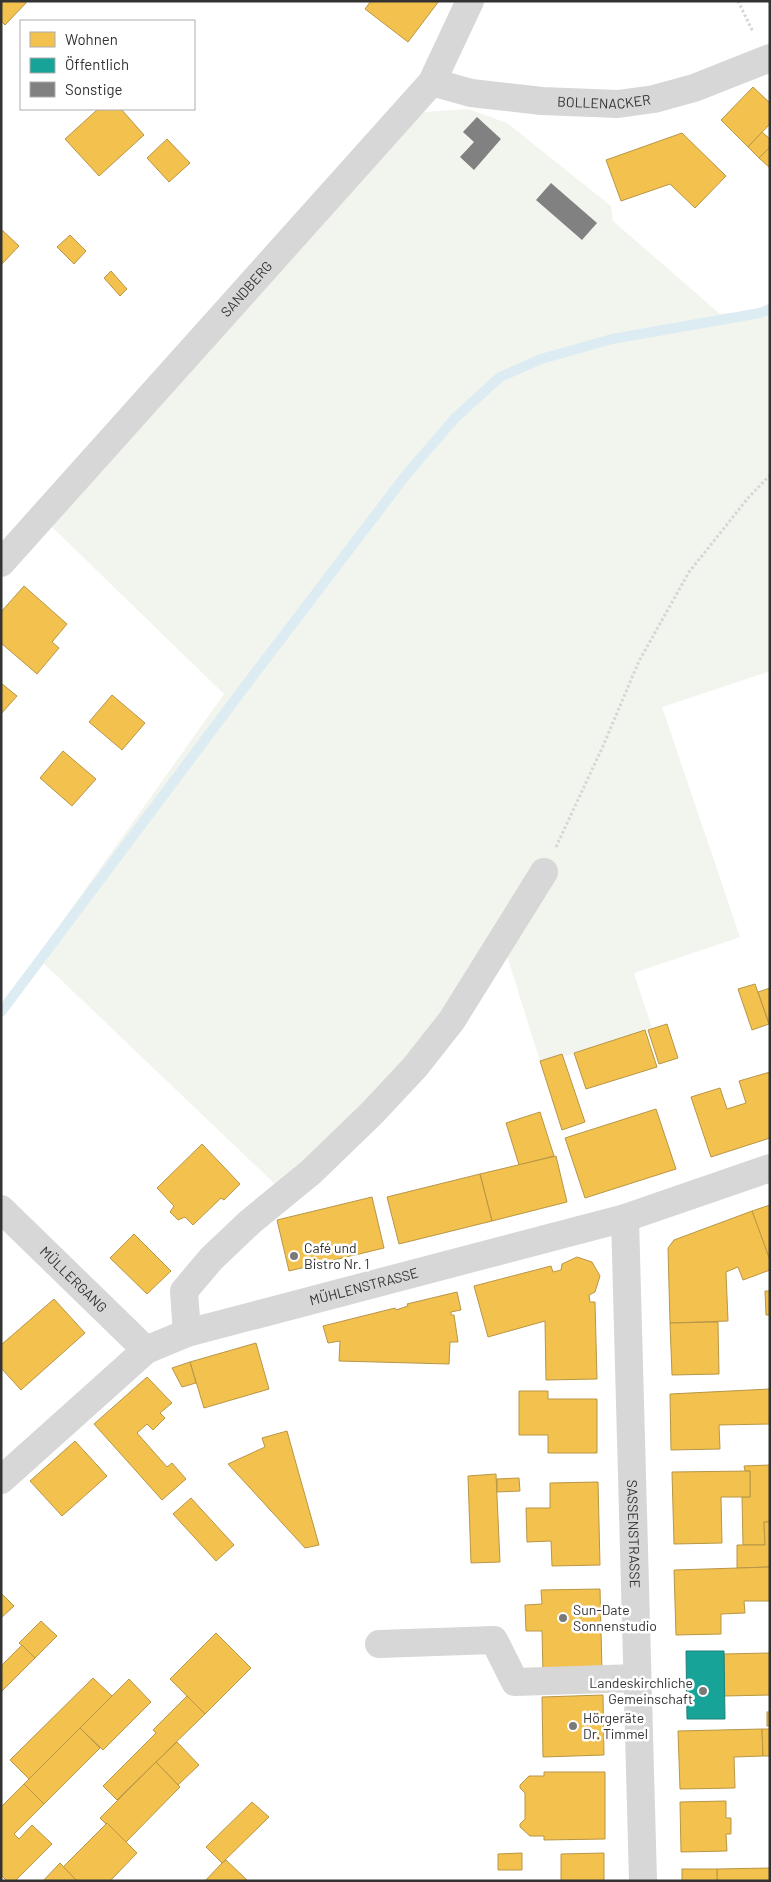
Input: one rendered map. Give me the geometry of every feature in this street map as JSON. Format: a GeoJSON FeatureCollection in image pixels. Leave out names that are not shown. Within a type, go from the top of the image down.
{"type":"FeatureCollection","features":[{"type":"Feature","properties":{"kind":"street","name":"SANDBERG"},"geometry":{"type":"LineString","coordinates":[[1,563],[432,82],[470,1]]}},
{"type":"Feature","properties":{"kind":"street","name":"BOLLENACKER"},"geometry":{"type":"LineString","coordinates":[[432,82],[471,93],[542,101],[618,104],[654,99],[694,88],[770,58]]}},
{"type":"Feature","properties":{"kind":"street"},"geometry":{"type":"LineString","coordinates":[[187,1333],[184,1291],[211,1259],[250,1222],[311,1172],[372,1113],[415,1067],[452,1020],[544,872]]}},
{"type":"Feature","properties":{"kind":"street","name":"MÜHLENSTRASSE"},"geometry":{"type":"LineString","coordinates":[[1,1480],[146,1350],[187,1333],[625,1218],[770,1168]]}},
{"type":"Feature","properties":{"kind":"street","name":"MÜLLERGANG"},"geometry":{"type":"LineString","coordinates":[[1,1209],[146,1350]]}},
{"type":"Feature","properties":{"kind":"street","name":"SASSENSTRASSE"},"geometry":{"type":"LineString","coordinates":[[625,1218],[643,1881]]}},
{"type":"Feature","properties":{"kind":"street"},"geometry":{"type":"LineString","coordinates":[[379,1644],[494,1640],[515,1682],[637,1678]]}},
{"type":"Feature","properties":{"kind":"path"},"geometry":{"type":"LineString","coordinates":[[544,872],[639,661],[689,572],[748,498],[770,475]]}},
{"type":"Feature","properties":{"kind":"shaded area"},"geometry":{"type":"Polygon","coordinates":[[[468,109],[507,123],[611,206],[613,221],[720,314],[754,311],[770,304],[770,671],[662,707],[740,937],[634,973],[652,1028],[563,1057],[562,1055],[540,1061],[506,953],[455,999],[361,1110],[278,1187],[37,957],[224,694],[50,525],[410,117],[425,112],[468,109]]]}},
{"type":"Feature","properties":{"kind":"building: Wohnen"},"geometry":{"type":"Polygon","coordinates":[[[1,1],[25,1],[26,3],[5,25],[1,21],[1,1]]]}},
{"type":"Feature","properties":{"kind":"building: Wohnen"},"geometry":{"type":"Polygon","coordinates":[[[371,1],[439,1],[408,42],[365,9],[371,1]]]}},
{"type":"Feature","properties":{"kind":"building: Wohnen"},"geometry":{"type":"Polygon","coordinates":[[[753,87],[770,103],[770,124],[748,147],[721,120],[753,87]]]}},
{"type":"Feature","properties":{"kind":"building: Wohnen"},"geometry":{"type":"Polygon","coordinates":[[[97,110],[122,110],[144,135],[99,176],[65,139],[97,110]]]}},
{"type":"Feature","properties":{"kind":"building: Wohnen"},"geometry":{"type":"Polygon","coordinates":[[[762,132],[770,139],[770,147],[759,158],[748,147],[762,132]]]}},
{"type":"Feature","properties":{"kind":"building: Wohnen"},"geometry":{"type":"Polygon","coordinates":[[[682,133],[726,176],[695,208],[670,184],[621,201],[606,160],[682,133]]]}},
{"type":"Feature","properties":{"kind":"building: Wohnen"},"geometry":{"type":"Polygon","coordinates":[[[167,139],[190,163],[169,182],[147,158],[167,139]]]}},
{"type":"Feature","properties":{"kind":"building: Wohnen"},"geometry":{"type":"Polygon","coordinates":[[[770,147],[770,168],[759,158],[770,147]]]}},
{"type":"Feature","properties":{"kind":"building: Wohnen"},"geometry":{"type":"Polygon","coordinates":[[[1,229],[19,246],[1,265],[1,229]]]}},
{"type":"Feature","properties":{"kind":"building: Wohnen"},"geometry":{"type":"Polygon","coordinates":[[[70,235],[86,251],[74,264],[57,247],[70,235]]]}},
{"type":"Feature","properties":{"kind":"building: Wohnen"},"geometry":{"type":"Polygon","coordinates":[[[111,271],[127,289],[120,296],[104,278],[111,271]]]}},
{"type":"Feature","properties":{"kind":"building: Wohnen"},"geometry":{"type":"Polygon","coordinates":[[[24,586],[67,624],[52,642],[59,648],[37,674],[1,643],[1,612],[24,586]]]}},
{"type":"Feature","properties":{"kind":"building: Wohnen"},"geometry":{"type":"Polygon","coordinates":[[[1,683],[17,696],[1,714],[1,683]]]}},
{"type":"Feature","properties":{"kind":"building: Wohnen"},"geometry":{"type":"Polygon","coordinates":[[[112,695],[145,723],[122,750],[89,722],[112,695]]]}},
{"type":"Feature","properties":{"kind":"building: Wohnen"},"geometry":{"type":"Polygon","coordinates":[[[63,751],[96,779],[72,806],[40,778],[63,751]]]}},
{"type":"Feature","properties":{"kind":"building: Wohnen"},"geometry":{"type":"Polygon","coordinates":[[[755,984],[769,1024],[752,1030],[738,989],[755,984]]]}},
{"type":"Feature","properties":{"kind":"building: Wohnen"},"geometry":{"type":"Polygon","coordinates":[[[770,988],[770,1026],[758,992],[770,988]]]}},
{"type":"Feature","properties":{"kind":"building: Wohnen"},"geometry":{"type":"Polygon","coordinates":[[[667,1024],[678,1058],[659,1064],[648,1030],[667,1024]]]}},
{"type":"Feature","properties":{"kind":"building: Wohnen"},"geometry":{"type":"Polygon","coordinates":[[[645,1030],[657,1067],[586,1089],[574,1053],[645,1030]]]}},
{"type":"Feature","properties":{"kind":"building: Wohnen"},"geometry":{"type":"Polygon","coordinates":[[[562,1054],[585,1122],[562,1130],[540,1061],[562,1054]]]}},
{"type":"Feature","properties":{"kind":"building: Wohnen"},"geometry":{"type":"Polygon","coordinates":[[[770,1072],[770,1138],[711,1157],[691,1097],[720,1088],[727,1109],[746,1103],[739,1081],[770,1072]]]}},
{"type":"Feature","properties":{"kind":"building: Wohnen"},"geometry":{"type":"Polygon","coordinates":[[[656,1109],[676,1169],[585,1198],[565,1138],[656,1109]]]}},
{"type":"Feature","properties":{"kind":"building: Wohnen"},"geometry":{"type":"Polygon","coordinates":[[[540,1112],[554,1156],[519,1165],[506,1123],[540,1112]]]}},
{"type":"Feature","properties":{"kind":"building: Wohnen"},"geometry":{"type":"Polygon","coordinates":[[[202,1144],[240,1184],[224,1200],[221,1198],[193,1225],[185,1217],[178,1220],[170,1212],[174,1206],[157,1188],[202,1144]]]}},
{"type":"Feature","properties":{"kind":"building: Wohnen"},"geometry":{"type":"Polygon","coordinates":[[[556,1156],[567,1202],[492,1221],[480,1174],[556,1156]]]}},
{"type":"Feature","properties":{"kind":"building: Wohnen"},"geometry":{"type":"Polygon","coordinates":[[[480,1174],[492,1221],[399,1244],[387,1197],[480,1174]]]}},
{"type":"Feature","properties":{"kind":"building: Wohnen"},"geometry":{"type":"Polygon","coordinates":[[[372,1197],[384,1248],[289,1271],[277,1220],[372,1197]]]}},
{"type":"Feature","properties":{"kind":"building: Wohnen"},"geometry":{"type":"Polygon","coordinates":[[[770,1205],[770,1256],[768,1256],[752,1211],[770,1205]]]}},
{"type":"Feature","properties":{"kind":"building: Wohnen"},"geometry":{"type":"Polygon","coordinates":[[[752,1211],[770,1260],[770,1270],[743,1280],[738,1267],[726,1272],[728,1321],[670,1323],[668,1248],[674,1240],[752,1211]]]}},
{"type":"Feature","properties":{"kind":"building: Wohnen"},"geometry":{"type":"Polygon","coordinates":[[[134,1234],[171,1271],[147,1294],[110,1258],[134,1234]]]}},
{"type":"Feature","properties":{"kind":"building: Wohnen"},"geometry":{"type":"Polygon","coordinates":[[[577,1257],[592,1262],[600,1276],[595,1292],[589,1295],[590,1302],[595,1302],[597,1379],[546,1380],[545,1321],[488,1337],[474,1286],[551,1266],[553,1272],[561,1270],[562,1264],[577,1257]]]}},
{"type":"Feature","properties":{"kind":"building: Wohnen"},"geometry":{"type":"Polygon","coordinates":[[[765,1291],[770,1291],[770,1315],[766,1315],[765,1291]]]}},
{"type":"Feature","properties":{"kind":"building: Wohnen"},"geometry":{"type":"Polygon","coordinates":[[[457,1292],[461,1310],[451,1312],[451,1315],[454,1315],[458,1342],[450,1342],[449,1364],[339,1361],[340,1341],[328,1343],[323,1326],[395,1308],[396,1310],[408,1306],[407,1304],[457,1292]]]}},
{"type":"Feature","properties":{"kind":"building: Wohnen"},"geometry":{"type":"Polygon","coordinates":[[[54,1299],[85,1333],[21,1390],[1,1368],[1,1345],[54,1299]]]}},
{"type":"Feature","properties":{"kind":"building: Wohnen"},"geometry":{"type":"Polygon","coordinates":[[[718,1322],[719,1374],[672,1375],[670,1323],[718,1322]]]}},
{"type":"Feature","properties":{"kind":"building: Wohnen"},"geometry":{"type":"Polygon","coordinates":[[[256,1343],[269,1389],[204,1408],[190,1362],[256,1343]]]}},
{"type":"Feature","properties":{"kind":"building: Wohnen"},"geometry":{"type":"Polygon","coordinates":[[[190,1362],[196,1383],[182,1387],[172,1368],[190,1362]]]}},
{"type":"Feature","properties":{"kind":"building: Wohnen"},"geometry":{"type":"Polygon","coordinates":[[[147,1377],[172,1403],[160,1413],[165,1418],[153,1430],[147,1424],[137,1433],[167,1467],[172,1463],[186,1479],[162,1500],[94,1424],[147,1377]]]}},
{"type":"Feature","properties":{"kind":"building: Wohnen"},"geometry":{"type":"Polygon","coordinates":[[[770,1389],[770,1424],[719,1425],[720,1449],[671,1450],[670,1394],[770,1389]]]}},
{"type":"Feature","properties":{"kind":"building: Wohnen"},"geometry":{"type":"Polygon","coordinates":[[[519,1391],[548,1391],[548,1399],[597,1399],[597,1453],[548,1453],[548,1435],[519,1435],[519,1391]]]}},
{"type":"Feature","properties":{"kind":"building: Wohnen"},"geometry":{"type":"Polygon","coordinates":[[[287,1431],[319,1545],[305,1548],[228,1464],[265,1447],[262,1438],[287,1431]]]}},
{"type":"Feature","properties":{"kind":"building: Wohnen"},"geometry":{"type":"Polygon","coordinates":[[[75,1441],[107,1476],[62,1516],[30,1481],[75,1441]]]}},
{"type":"Feature","properties":{"kind":"building: Wohnen"},"geometry":{"type":"Polygon","coordinates":[[[770,1465],[770,1522],[764,1522],[765,1545],[743,1545],[742,1497],[750,1497],[750,1471],[745,1471],[744,1466],[770,1465]]]}},
{"type":"Feature","properties":{"kind":"building: Wohnen"},"geometry":{"type":"Polygon","coordinates":[[[750,1471],[750,1497],[721,1497],[722,1543],[674,1544],[672,1472],[750,1471]]]}},
{"type":"Feature","properties":{"kind":"building: Wohnen"},"geometry":{"type":"Polygon","coordinates":[[[496,1474],[500,1562],[471,1563],[468,1476],[496,1474]]]}},
{"type":"Feature","properties":{"kind":"building: Wohnen"},"geometry":{"type":"Polygon","coordinates":[[[519,1478],[520,1491],[497,1492],[497,1479],[519,1478]]]}},
{"type":"Feature","properties":{"kind":"building: Wohnen"},"geometry":{"type":"Polygon","coordinates":[[[598,1482],[600,1565],[552,1566],[551,1541],[527,1542],[526,1508],[550,1508],[550,1483],[598,1482]]]}},
{"type":"Feature","properties":{"kind":"building: Wohnen"},"geometry":{"type":"Polygon","coordinates":[[[191,1498],[234,1545],[216,1561],[173,1514],[191,1498]]]}},
{"type":"Feature","properties":{"kind":"building: Wohnen"},"geometry":{"type":"Polygon","coordinates":[[[764,1522],[770,1522],[770,1567],[737,1568],[737,1545],[765,1545],[764,1522]]]}},
{"type":"Feature","properties":{"kind":"building: Wohnen"},"geometry":{"type":"Polygon","coordinates":[[[770,1567],[770,1601],[744,1601],[745,1613],[721,1614],[721,1634],[676,1635],[674,1570],[770,1567]]]}},
{"type":"Feature","properties":{"kind":"building: Wohnen","name":"Sun-Date Sonnenstudio"},"geometry":{"type":"Polygon","coordinates":[[[600,1589],[602,1672],[543,1673],[542,1631],[526,1631],[525,1605],[542,1604],[541,1590],[600,1589]]]}},
{"type":"Feature","properties":{"kind":"building: Wohnen"},"geometry":{"type":"Polygon","coordinates":[[[1,1593],[14,1606],[1,1618],[1,1593]]]}},
{"type":"Feature","properties":{"kind":"building: Wohnen"},"geometry":{"type":"Polygon","coordinates":[[[41,1621],[57,1636],[35,1658],[19,1643],[41,1621]]]}},
{"type":"Feature","properties":{"kind":"building: Wohnen"},"geometry":{"type":"Polygon","coordinates":[[[216,1633],[251,1668],[205,1714],[170,1679],[216,1633]]]}},
{"type":"Feature","properties":{"kind":"building: Wohnen"},"geometry":{"type":"Polygon","coordinates":[[[22,1645],[35,1658],[1,1692],[1,1666],[22,1645]]]}},
{"type":"Feature","properties":{"kind":"building: Wohnen"},"geometry":{"type":"Polygon","coordinates":[[[770,1653],[770,1695],[724,1696],[724,1654],[770,1653]]]}},
{"type":"Feature","properties":{"kind":"building: Wohnen"},"geometry":{"type":"Polygon","coordinates":[[[93,1678],[112,1696],[29,1779],[10,1760],[93,1678]]]}},
{"type":"Feature","properties":{"kind":"building: Wohnen"},"geometry":{"type":"Polygon","coordinates":[[[129,1679],[151,1702],[103,1750],[80,1728],[129,1679]]]}},
{"type":"Feature","properties":{"kind":"building: Wohnen","name":"Hörgeräte Dr. Timmel"},"geometry":{"type":"Polygon","coordinates":[[[603,1695],[604,1755],[543,1757],[542,1697],[603,1695]]]}},
{"type":"Feature","properties":{"kind":"building: Wohnen"},"geometry":{"type":"Polygon","coordinates":[[[187,1696],[205,1714],[117,1800],[103,1786],[156,1733],[153,1730],[187,1696]]]}},
{"type":"Feature","properties":{"kind":"building: Wohnen"},"geometry":{"type":"Polygon","coordinates":[[[767,1712],[770,1712],[770,1726],[767,1726],[767,1712]]]}},
{"type":"Feature","properties":{"kind":"building: Wohnen"},"geometry":{"type":"Polygon","coordinates":[[[80,1728],[100,1748],[44,1804],[24,1784],[80,1728]]]}},
{"type":"Feature","properties":{"kind":"building: Wohnen"},"geometry":{"type":"Polygon","coordinates":[[[762,1729],[763,1756],[734,1757],[735,1788],[680,1789],[678,1731],[762,1729]]]}},
{"type":"Feature","properties":{"kind":"building: Wohnen"},"geometry":{"type":"Polygon","coordinates":[[[762,1729],[770,1729],[770,1756],[763,1756],[762,1729]]]}},
{"type":"Feature","properties":{"kind":"building: Wohnen"},"geometry":{"type":"Polygon","coordinates":[[[177,1742],[199,1765],[178,1785],[156,1762],[177,1742]]]}},
{"type":"Feature","properties":{"kind":"building: Wohnen"},"geometry":{"type":"Polygon","coordinates":[[[156,1762],[180,1787],[126,1842],[100,1818],[156,1762]]]}},
{"type":"Feature","properties":{"kind":"building: Wohnen"},"geometry":{"type":"Polygon","coordinates":[[[544,1772],[605,1772],[605,1839],[544,1840],[544,1836],[530,1836],[520,1827],[520,1824],[525,1819],[525,1793],[520,1788],[520,1785],[529,1776],[544,1776],[544,1772]]]}},
{"type":"Feature","properties":{"kind":"building: Wohnen"},"geometry":{"type":"Polygon","coordinates":[[[24,1784],[44,1804],[14,1834],[19,1839],[32,1825],[52,1844],[15,1881],[7,1881],[1,1875],[1,1807],[24,1784]]]}},
{"type":"Feature","properties":{"kind":"building: Wohnen"},"geometry":{"type":"Polygon","coordinates":[[[726,1801],[726,1818],[731,1818],[731,1834],[726,1834],[727,1851],[681,1852],[680,1802],[726,1801]]]}},
{"type":"Feature","properties":{"kind":"building: Wohnen"},"geometry":{"type":"Polygon","coordinates":[[[252,1802],[269,1817],[222,1863],[206,1847],[252,1802]]]}},
{"type":"Feature","properties":{"kind":"building: Wohnen"},"geometry":{"type":"Polygon","coordinates":[[[107,1823],[137,1853],[110,1881],[77,1881],[63,1867],[107,1823]]]}},
{"type":"Feature","properties":{"kind":"building: Wohnen"},"geometry":{"type":"Polygon","coordinates":[[[522,1853],[522,1870],[498,1870],[498,1854],[522,1853]]]}},
{"type":"Feature","properties":{"kind":"building: Wohnen"},"geometry":{"type":"Polygon","coordinates":[[[604,1853],[604,1881],[561,1881],[561,1854],[604,1853]]]}},
{"type":"Feature","properties":{"kind":"building: Wohnen"},"geometry":{"type":"Polygon","coordinates":[[[226,1860],[248,1881],[205,1881],[226,1860]]]}},
{"type":"Feature","properties":{"kind":"building: Wohnen"},"geometry":{"type":"Polygon","coordinates":[[[60,1863],[77,1881],[43,1881],[60,1863]]]}},
{"type":"Feature","properties":{"kind":"building: Wohnen"},"geometry":{"type":"Polygon","coordinates":[[[770,1868],[770,1881],[717,1881],[717,1869],[770,1868]]]}},
{"type":"Feature","properties":{"kind":"building: Wohnen"},"geometry":{"type":"Polygon","coordinates":[[[682,1869],[717,1869],[717,1881],[682,1881],[682,1869]]]}},
{"type":"Feature","properties":{"kind":"building: Öffentlich"},"geometry":{"type":"Polygon","coordinates":[[[686,1651],[724,1651],[725,1719],[687,1719],[686,1651]]]}},
{"type":"Feature","properties":{"kind":"building: Sonstige"},"geometry":{"type":"Polygon","coordinates":[[[477,117],[501,139],[474,170],[460,157],[474,142],[463,132],[477,117]]]}},
{"type":"Feature","properties":{"kind":"building: Sonstige"},"geometry":{"type":"Polygon","coordinates":[[[551,183],[597,223],[582,240],[536,200],[551,183]]]}},
{"type":"Feature","properties":{"kind":"waterway"},"geometry":{"type":"LineString","coordinates":[[1,1012],[406,475],[455,418],[500,377],[541,359],[612,339],[760,313],[770,309]]}},
{"type":"Feature","properties":{"kind":"place","name":"Café und Bistro Nr. 1"},"geometry":{"type":"Point","coordinates":[294,1256]}},
{"type":"Feature","properties":{"kind":"place","name":"Sun-Date Sonnenstudio"},"geometry":{"type":"Point","coordinates":[563,1618]}},
{"type":"Feature","properties":{"kind":"place","name":"Landeskirchliche Gemeinschaft"},"geometry":{"type":"Point","coordinates":[703,1691]}},
{"type":"Feature","properties":{"kind":"place","name":"Hörgeräte Dr. Timmel"},"geometry":{"type":"Point","coordinates":[573,1726]}}]}
